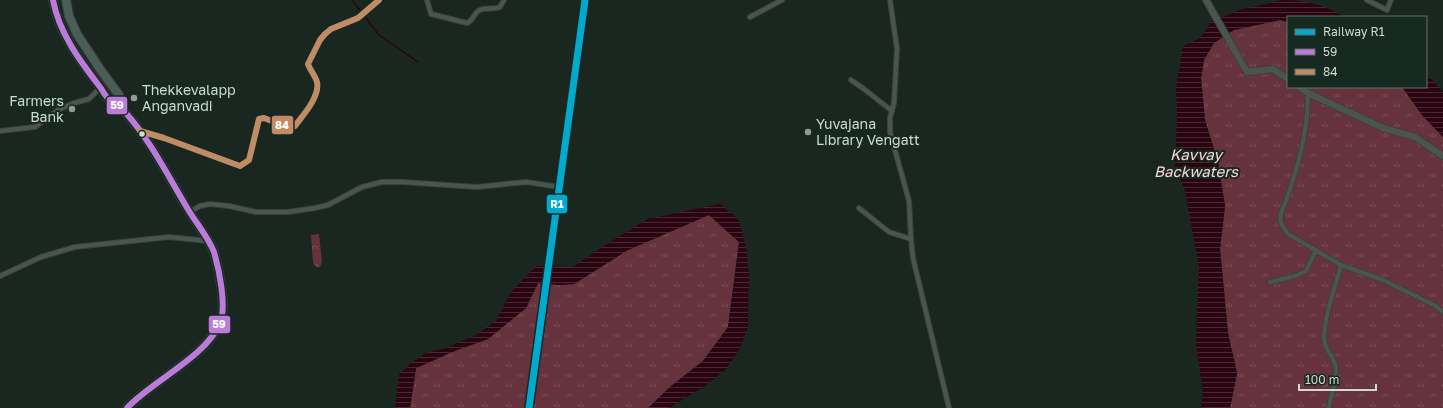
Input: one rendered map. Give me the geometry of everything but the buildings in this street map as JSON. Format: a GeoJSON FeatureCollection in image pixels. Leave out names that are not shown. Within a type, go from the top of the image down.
{"type":"FeatureCollection","features":[{"type":"Feature","properties":{"kind":"highway"},"geometry":{"type":"LineString","coordinates":[[53,0],[56,12],[68,40],[88,72],[109,100],[124,110]]}},
{"type":"Feature","properties":{"kind":"highway"},"geometry":{"type":"LineString","coordinates":[[66,0],[77,34],[100,70],[119,95],[124,110],[140,131],[208,241],[214,252],[220,277],[223,309],[220,323],[213,336],[199,351],[127,408]]}},
{"type":"Feature","properties":{"kind":"street"},"geometry":{"type":"LineString","coordinates":[[140,131],[164,138],[240,166],[249,160],[259,119],[264,118],[290,128],[295,126],[315,96],[317,83],[308,64],[320,40],[331,29],[361,16],[379,0]]}},
{"type":"Feature","properties":{"kind":"street"},"geometry":{"type":"LineString","coordinates":[[427,0],[431,14],[467,23],[470,22],[477,12],[482,9],[493,9],[500,7],[504,0]]}},
{"type":"Feature","properties":{"kind":"street"},"geometry":{"type":"LineString","coordinates":[[750,17],[782,0]]}},
{"type":"Feature","properties":{"kind":"street"},"geometry":{"type":"LineString","coordinates":[[890,0],[897,49],[894,104],[890,118],[890,132],[909,201],[913,258],[949,408]]}},
{"type":"Feature","properties":{"kind":"street"},"geometry":{"type":"LineString","coordinates":[[1206,0],[1247,72],[1273,69],[1287,78]]}},
{"type":"Feature","properties":{"kind":"street"},"geometry":{"type":"LineString","coordinates":[[1367,0],[1386,10],[1391,0]]}},
{"type":"Feature","properties":{"kind":"street"},"geometry":{"type":"LineString","coordinates":[[851,80],[864,88],[892,111]]}},
{"type":"Feature","properties":{"kind":"street"},"geometry":{"type":"LineString","coordinates":[[0,131],[35,127],[58,110],[74,103],[89,99],[101,88]]}},
{"type":"Feature","properties":{"kind":"street"},"geometry":{"type":"LineString","coordinates":[[1300,88],[1308,93],[1383,128],[1415,136],[1443,156]]}},
{"type":"Feature","properties":{"kind":"street"},"geometry":{"type":"LineString","coordinates":[[1308,93],[1307,118],[1297,166],[1281,214],[1280,220],[1282,225],[1288,234],[1341,265],[1383,280],[1436,306],[1443,312]]}},
{"type":"Feature","properties":{"kind":"street"},"geometry":{"type":"LineString","coordinates":[[190,212],[200,206],[210,204],[229,206],[256,212],[288,212],[315,208],[328,205],[362,187],[382,182],[477,187],[526,182],[554,186]]}},
{"type":"Feature","properties":{"kind":"street"},"geometry":{"type":"LineString","coordinates":[[860,208],[889,232],[911,239]]}},
{"type":"Feature","properties":{"kind":"street"},"geometry":{"type":"LineString","coordinates":[[0,276],[41,257],[75,247],[169,237],[208,241]]}},
{"type":"Feature","properties":{"kind":"street"},"geometry":{"type":"LineString","coordinates":[[1270,282],[1295,276],[1306,271],[1316,250]]}},
{"type":"Feature","properties":{"kind":"street"},"geometry":{"type":"LineString","coordinates":[[1329,408],[1335,388],[1336,368],[1334,361],[1326,350],[1324,339],[1326,322],[1341,265]]}},
{"type":"Feature","properties":{"kind":"green space"},"geometry":{"type":"Polygon","coordinates":[[[1280,20],[1287,22],[1287,88],[1403,88],[1422,115],[1443,137],[1443,408],[1230,408],[1237,373],[1228,333],[1220,248],[1225,206],[1218,162],[1205,120],[1201,78],[1204,59],[1214,43],[1234,30],[1280,20]]]}},
{"type":"Feature","properties":{"kind":"green space"},"geometry":{"type":"Polygon","coordinates":[[[709,215],[739,242],[728,327],[703,361],[670,387],[648,408],[410,408],[416,368],[457,350],[488,339],[526,308],[538,283],[560,285],[574,284],[628,250],[709,215]]]}},
{"type":"Feature","properties":{"kind":"green space"},"geometry":{"type":"Polygon","coordinates":[[[319,234],[322,262],[320,267],[316,267],[313,263],[311,235],[319,234]]]}},
{"type":"Feature","properties":{"kind":"water","name":"Kavvay Backwaters"},"geometry":{"type":"Polygon","coordinates":[[[1283,0],[1299,1],[1323,6],[1342,16],[1287,16],[1287,22],[1280,20],[1234,30],[1214,43],[1204,60],[1201,78],[1205,120],[1218,162],[1225,206],[1220,249],[1228,333],[1237,373],[1230,408],[1201,408],[1203,393],[1196,343],[1199,266],[1185,191],[1175,166],[1177,114],[1176,88],[1183,46],[1200,38],[1211,22],[1242,9],[1283,0]]]}},
{"type":"Feature","properties":{"kind":"water"},"geometry":{"type":"Polygon","coordinates":[[[1427,75],[1443,91],[1443,137],[1422,115],[1403,88],[1427,88],[1427,75]]]}},
{"type":"Feature","properties":{"kind":"water"},"geometry":{"type":"Polygon","coordinates":[[[720,204],[739,220],[746,247],[749,275],[748,326],[740,349],[726,369],[708,384],[669,408],[648,408],[670,387],[703,361],[728,327],[739,242],[709,215],[628,250],[574,284],[560,285],[538,283],[526,308],[488,339],[457,350],[416,368],[410,408],[395,408],[399,375],[410,364],[426,353],[446,348],[474,336],[496,321],[510,293],[536,266],[573,267],[648,219],[720,204]]]}},
{"type":"Feature","properties":{"kind":"waterway"},"geometry":{"type":"LineString","coordinates":[[352,0],[379,35],[418,62]]}},
{"type":"Feature","properties":{"kind":"rail line","name":"R1"},"geometry":{"type":"LineString","coordinates":[[529,408],[585,0]]}},
{"type":"Feature","properties":{"kind":"transit line","name":"59"},"geometry":{"type":"LineString","coordinates":[[53,0],[60,24],[78,57],[106,96],[123,110],[143,135],[206,236],[212,246],[220,278],[223,308],[220,323],[213,335],[191,358],[150,388],[127,408]]}},
{"type":"Feature","properties":{"kind":"transit line","name":"84"},"geometry":{"type":"LineString","coordinates":[[140,131],[164,138],[240,166],[249,160],[259,119],[264,118],[290,128],[295,126],[310,106],[316,94],[317,82],[308,64],[320,40],[325,34],[331,29],[358,18],[379,0]]}},
{"type":"Feature","properties":{"kind":"place","name":"Thekkevalapp Anganvadi"},"geometry":{"type":"Point","coordinates":[134,98]}},
{"type":"Feature","properties":{"kind":"place","name":"Farmers Bank"},"geometry":{"type":"Point","coordinates":[72,109]}},
{"type":"Feature","properties":{"kind":"place","name":"Yuvajana Library Vengatt"},"geometry":{"type":"Point","coordinates":[808,132]}}]}
